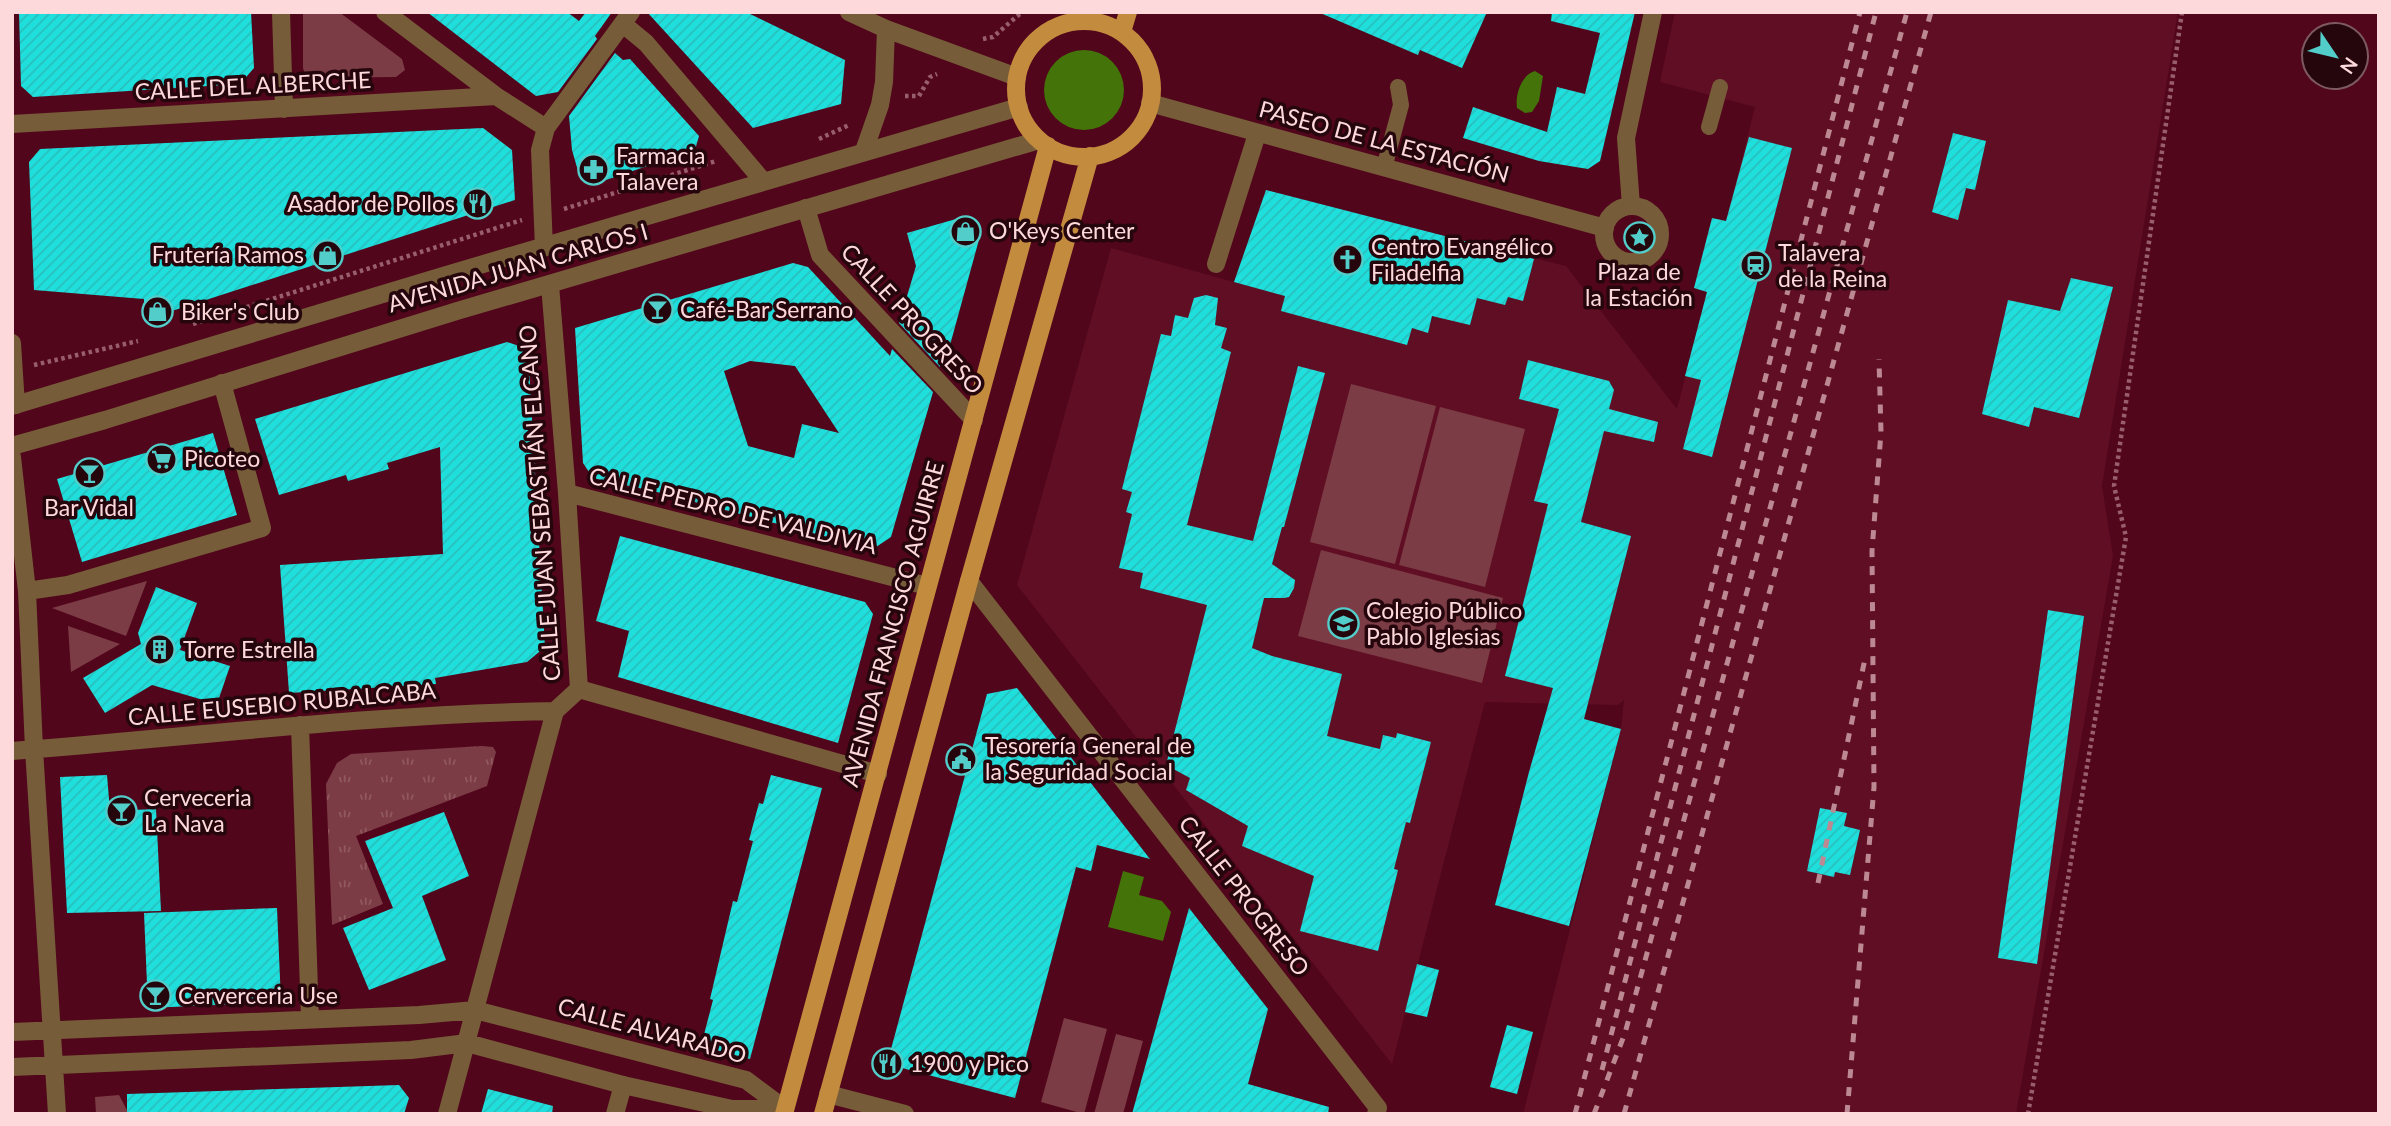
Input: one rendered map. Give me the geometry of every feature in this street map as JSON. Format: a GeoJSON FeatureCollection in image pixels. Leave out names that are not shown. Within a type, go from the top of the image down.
{"type":"FeatureCollection","features":[{"type":"Feature","properties":{"kind":"main road"},"geometry":{"type":"LineString","coordinates":[[1122,32],[1128,12]]}},
{"type":"Feature","properties":{"kind":"main road"},"geometry":{"type":"LineString","coordinates":[[1091,17],[1122,32],[1138,48],[1147,63],[1152,86],[1150,103],[1142,123],[1129,139],[1111,151],[1090,156],[1071,155],[1043,143],[1026,124],[1018,107],[1017,77],[1027,52],[1042,35],[1067,23],[1091,17]]}},
{"type":"Feature","properties":{"kind":"main road","name":"AVENIDA FRANCISCO AGUIRRE"},"geometry":{"type":"LineString","coordinates":[[784,1112],[974,420],[1043,143]]}},
{"type":"Feature","properties":{"kind":"main road"},"geometry":{"type":"LineString","coordinates":[[823,1114],[969,581],[1090,156]]}},
{"type":"Feature","properties":{"kind":"street"},"geometry":{"type":"LineString","coordinates":[[281,12],[284,109]]}},
{"type":"Feature","properties":{"kind":"street"},"geometry":{"type":"LineString","coordinates":[[385,12],[496,96],[545,128]]}},
{"type":"Feature","properties":{"kind":"street"},"geometry":{"type":"LineString","coordinates":[[849,12],[886,29],[1017,77]]}},
{"type":"Feature","properties":{"kind":"street"},"geometry":{"type":"LineString","coordinates":[[1631,206],[1626,138],[1653,12]]}},
{"type":"Feature","properties":{"kind":"street"},"geometry":{"type":"LineString","coordinates":[[544,248],[540,150],[545,128],[627,18],[763,181]]}},
{"type":"Feature","properties":{"kind":"street"},"geometry":{"type":"LineString","coordinates":[[864,151],[880,105],[884,82],[886,29]]}},
{"type":"Feature","properties":{"kind":"street","name":"CALLE DEL ALBERCHE"},"geometry":{"type":"LineString","coordinates":[[12,124],[496,96]]}},
{"type":"Feature","properties":{"kind":"street","name":"PASEO DE LA ESTACIÓN"},"geometry":{"type":"LineString","coordinates":[[1150,103],[1605,228]]}},
{"type":"Feature","properties":{"kind":"street","name":"AVENIDA JUAN CARLOS I"},"geometry":{"type":"LineString","coordinates":[[14,406],[446,275],[1018,107]]}},
{"type":"Feature","properties":{"kind":"street"},"geometry":{"type":"LineString","coordinates":[[1216,264],[1258,134]]}},
{"type":"Feature","properties":{"kind":"street","name":"AVENIDA JUAN CARLOS I"},"geometry":{"type":"LineString","coordinates":[[12,446],[806,208],[1043,143]]}},
{"type":"Feature","properties":{"kind":"street"},"geometry":{"type":"LineString","coordinates":[[1631,206],[1648,211],[1659,226],[1658,244],[1647,258],[1629,262],[1613,254],[1607,246],[1605,228],[1622,208],[1631,206]]}},
{"type":"Feature","properties":{"kind":"street","name":"CALLE PROGRESO"},"geometry":{"type":"LineString","coordinates":[[806,208],[820,255],[974,420]]}},
{"type":"Feature","properties":{"kind":"street","name":"CALLE JUAN SEBASTIÁN ELCANO"},"geometry":{"type":"LineString","coordinates":[[447,1114],[555,711],[579,689],[550,285]]}},
{"type":"Feature","properties":{"kind":"street"},"geometry":{"type":"LineString","coordinates":[[12,343],[14,406]]}},
{"type":"Feature","properties":{"kind":"street"},"geometry":{"type":"LineString","coordinates":[[27,591],[68,585],[262,528],[222,383]]}},
{"type":"Feature","properties":{"kind":"street"},"geometry":{"type":"LineString","coordinates":[[12,457],[27,591],[57,1114]]}},
{"type":"Feature","properties":{"kind":"street","name":"CALLE PEDRO DE VALDIVIA"},"geometry":{"type":"LineString","coordinates":[[567,493],[927,586]]}},
{"type":"Feature","properties":{"kind":"street","name":"CALLE PROGRESO"},"geometry":{"type":"LineString","coordinates":[[969,581],[1377,1111]]}},
{"type":"Feature","properties":{"kind":"street"},"geometry":{"type":"LineString","coordinates":[[579,689],[878,774]]}},
{"type":"Feature","properties":{"kind":"street","name":"CALLE EUSEBIO RUBALCABA"},"geometry":{"type":"LineString","coordinates":[[12,751],[299,725],[491,712],[555,711]]}},
{"type":"Feature","properties":{"kind":"street"},"geometry":{"type":"LineString","coordinates":[[299,725],[310,1018]]}},
{"type":"Feature","properties":{"kind":"street","name":"CALLE ALVARADO"},"geometry":{"type":"LineString","coordinates":[[12,1031],[419,1015],[475,1010],[746,1080],[784,1112]]}},
{"type":"Feature","properties":{"kind":"street"},"geometry":{"type":"LineString","coordinates":[[12,1068],[411,1049],[467,1043],[623,1085],[732,1109],[784,1112]]}},
{"type":"Feature","properties":{"kind":"street"},"geometry":{"type":"LineString","coordinates":[[615,1114],[623,1085]]}},
{"type":"Feature","properties":{"kind":"street"},"geometry":{"type":"LineString","coordinates":[[828,1094],[905,1114]]}},
{"type":"Feature","properties":{"kind":"lane"},"geometry":{"type":"LineString","coordinates":[[1384,168],[1401,104],[1398,87]]}},
{"type":"Feature","properties":{"kind":"lane"},"geometry":{"type":"LineString","coordinates":[[1709,127],[1720,88]]}},
{"type":"Feature","properties":{"kind":"path"},"geometry":{"type":"LineString","coordinates":[[976,40],[993,37],[1022,12]]}},
{"type":"Feature","properties":{"kind":"path"},"geometry":{"type":"LineString","coordinates":[[2028,1114],[2126,537],[2114,486],[2182,12]]}},
{"type":"Feature","properties":{"kind":"path"},"geometry":{"type":"LineString","coordinates":[[903,96],[919,96],[930,77],[945,69]]}},
{"type":"Feature","properties":{"kind":"path"},"geometry":{"type":"LineString","coordinates":[[817,140],[846,127],[855,118]]}},
{"type":"Feature","properties":{"kind":"path"},"geometry":{"type":"LineString","coordinates":[[585,203],[706,164]]}},
{"type":"Feature","properties":{"kind":"path"},"geometry":{"type":"LineString","coordinates":[[186,326],[516,221]]}},
{"type":"Feature","properties":{"kind":"path"},"geometry":{"type":"LineString","coordinates":[[34,365],[147,339]]}},
{"type":"Feature","properties":{"kind":"shaded area"},"geometry":{"type":"Polygon","coordinates":[[[1675,12],[2178,12],[2102,486],[2113,556],[2016,1114],[1523,1114],[1621,729],[1624,700],[1618,705],[1485,702],[1392,1064],[1017,585],[1111,248],[1428,332],[1456,239],[1566,266],[1677,409],[1707,292],[1694,288],[1702,255],[1712,218],[1726,221],[1755,107],[1660,82],[1675,12]]]}},
{"type":"Feature","properties":{"kind":"shaded area"},"geometry":{"type":"Polygon","coordinates":[[[1084,50],[1099,53],[1112,62],[1121,75],[1124,90],[1121,105],[1112,118],[1099,127],[1084,130],[1069,127],[1056,118],[1047,105],[1044,90],[1047,75],[1056,62],[1069,53],[1084,50]]]}},
{"type":"Feature","properties":{"kind":"shaded area"},"geometry":{"type":"Polygon","coordinates":[[[1535,71],[1543,76],[1539,101],[1532,112],[1525,113],[1517,108],[1518,92],[1526,77],[1535,71]]]}},
{"type":"Feature","properties":{"kind":"shaded area"},"geometry":{"type":"Polygon","coordinates":[[[1123,871],[1144,877],[1139,895],[1162,901],[1171,912],[1163,941],[1108,927],[1123,871]]]}},
{"type":"Feature","properties":{"kind":"green space"},"geometry":{"type":"Polygon","coordinates":[[[303,12],[339,12],[402,59],[405,70],[396,77],[311,78],[305,74],[303,68],[303,12]]]}},
{"type":"Feature","properties":{"kind":"green space"},"geometry":{"type":"Polygon","coordinates":[[[1351,384],[1436,406],[1395,564],[1310,542],[1351,384]]]}},
{"type":"Feature","properties":{"kind":"green space"},"geometry":{"type":"Polygon","coordinates":[[[1440,407],[1525,429],[1485,587],[1399,565],[1440,407]]]}},
{"type":"Feature","properties":{"kind":"green space"},"geometry":{"type":"Polygon","coordinates":[[[1321,550],[1503,598],[1482,683],[1298,636],[1321,550]]]}},
{"type":"Feature","properties":{"kind":"green space"},"geometry":{"type":"Polygon","coordinates":[[[147,581],[126,636],[52,608],[147,581]]]}},
{"type":"Feature","properties":{"kind":"green space"},"geometry":{"type":"Polygon","coordinates":[[[68,626],[120,644],[71,672],[68,626]]]}},
{"type":"Feature","properties":{"kind":"green space"},"geometry":{"type":"Polygon","coordinates":[[[493,747],[496,752],[487,786],[356,836],[383,904],[332,925],[326,784],[337,763],[351,754],[493,747]]]}},
{"type":"Feature","properties":{"kind":"green space"},"geometry":{"type":"Polygon","coordinates":[[[1064,1018],[1107,1029],[1084,1114],[1041,1102],[1064,1018]]]}},
{"type":"Feature","properties":{"kind":"green space"},"geometry":{"type":"Polygon","coordinates":[[[1116,1034],[1143,1041],[1123,1114],[1094,1114],[1116,1034]]]}},
{"type":"Feature","properties":{"kind":"green space"},"geometry":{"type":"Polygon","coordinates":[[[119,1095],[129,1114],[96,1114],[95,1097],[119,1095]]]}},
{"type":"Feature","properties":{"kind":"building"},"geometry":{"type":"Polygon","coordinates":[[[19,12],[251,12],[254,68],[240,84],[33,97],[21,86],[19,12]]]}},
{"type":"Feature","properties":{"kind":"building"},"geometry":{"type":"Polygon","coordinates":[[[427,12],[567,12],[579,21],[586,12],[612,12],[595,36],[597,39],[558,92],[536,96],[427,12]]]}},
{"type":"Feature","properties":{"kind":"building"},"geometry":{"type":"Polygon","coordinates":[[[647,12],[746,12],[845,60],[841,104],[753,128],[647,12]]]}},
{"type":"Feature","properties":{"kind":"building"},"geometry":{"type":"Polygon","coordinates":[[[1318,12],[1487,12],[1462,68],[1420,50],[1418,55],[1318,12]]]}},
{"type":"Feature","properties":{"kind":"building"},"geometry":{"type":"Polygon","coordinates":[[[1552,12],[1635,12],[1600,161],[1588,169],[1539,161],[1463,138],[1473,107],[1547,132],[1557,87],[1585,94],[1600,33],[1551,21],[1552,12]]]}},
{"type":"Feature","properties":{"kind":"building"},"geometry":{"type":"Polygon","coordinates":[[[615,53],[623,60],[630,59],[699,136],[695,150],[591,185],[578,171],[572,150],[569,116],[615,53]]]}},
{"type":"Feature","properties":{"kind":"building"},"geometry":{"type":"Polygon","coordinates":[[[483,128],[512,150],[515,200],[144,320],[144,299],[34,290],[29,162],[40,149],[483,128]]]}},
{"type":"Feature","properties":{"kind":"building"},"geometry":{"type":"Polygon","coordinates":[[[1953,133],[1986,141],[1975,190],[1966,188],[1958,220],[1932,212],[1953,133]]]}},
{"type":"Feature","properties":{"kind":"building"},"geometry":{"type":"Polygon","coordinates":[[[1749,137],[1792,148],[1712,457],[1683,449],[1701,380],[1685,376],[1707,292],[1694,288],[1712,218],[1726,221],[1749,137]]]}},
{"type":"Feature","properties":{"kind":"building"},"geometry":{"type":"Polygon","coordinates":[[[1266,190],[1534,259],[1523,301],[1508,297],[1505,305],[1477,298],[1470,325],[1432,316],[1428,333],[1412,328],[1407,345],[1281,311],[1285,296],[1234,282],[1266,190]]]}},
{"type":"Feature","properties":{"kind":"building"},"geometry":{"type":"Polygon","coordinates":[[[963,217],[980,236],[944,367],[941,363],[940,367],[899,323],[916,266],[907,233],[963,217]]]}},
{"type":"Feature","properties":{"kind":"building"},"geometry":{"type":"Polygon","coordinates":[[[793,263],[808,267],[890,356],[892,349],[933,392],[891,537],[873,549],[657,492],[593,478],[583,463],[575,328],[793,263]],[[750,361],[724,371],[748,446],[794,458],[802,424],[839,433],[795,366],[750,361]]]}},
{"type":"Feature","properties":{"kind":"building"},"geometry":{"type":"Polygon","coordinates":[[[2071,278],[2113,287],[2079,418],[2034,407],[2029,427],[1982,414],[2008,300],[2060,311],[2071,278]]]}},
{"type":"Feature","properties":{"kind":"building"},"geometry":{"type":"Polygon","coordinates":[[[1206,295],[1218,298],[1215,325],[1227,328],[1221,348],[1231,352],[1187,525],[1253,541],[1298,366],[1325,373],[1272,564],[1295,580],[1294,588],[1289,597],[1264,598],[1252,648],[1272,656],[1342,674],[1327,736],[1380,749],[1383,735],[1396,738],[1397,733],[1431,742],[1410,823],[1406,822],[1394,869],[1398,870],[1378,951],[1300,931],[1314,876],[1242,846],[1248,826],[1186,790],[1190,778],[1166,765],[1207,605],[1140,588],[1143,573],[1119,568],[1132,514],[1126,512],[1132,492],[1122,489],[1161,334],[1171,336],[1175,315],[1188,318],[1194,298],[1206,295]]]}},
{"type":"Feature","properties":{"kind":"building"},"geometry":{"type":"Polygon","coordinates":[[[507,342],[528,349],[545,647],[527,662],[435,678],[436,684],[289,693],[280,565],[443,554],[440,447],[387,463],[389,469],[348,481],[346,475],[279,495],[255,419],[507,342]]]}},
{"type":"Feature","properties":{"kind":"building"},"geometry":{"type":"Polygon","coordinates":[[[1528,360],[1609,381],[1614,390],[1609,409],[1658,422],[1654,442],[1604,431],[1581,522],[1631,536],[1584,719],[1621,729],[1569,926],[1495,905],[1553,688],[1505,676],[1548,504],[1534,501],[1559,409],[1519,399],[1528,360]]]}},
{"type":"Feature","properties":{"kind":"building"},"geometry":{"type":"Polygon","coordinates":[[[213,433],[237,515],[82,562],[57,479],[213,433]]]}},
{"type":"Feature","properties":{"kind":"building"},"geometry":{"type":"Polygon","coordinates":[[[620,536],[865,602],[873,614],[838,743],[618,677],[629,631],[596,621],[620,536]]]}},
{"type":"Feature","properties":{"kind":"building","name":"Torre Estrella"},"geometry":{"type":"Polygon","coordinates":[[[156,587],[197,603],[180,650],[230,666],[217,704],[152,685],[105,713],[83,678],[141,644],[138,633],[156,587]]]}},
{"type":"Feature","properties":{"kind":"building"},"geometry":{"type":"Polygon","coordinates":[[[2048,610],[2084,616],[2037,964],[1998,958],[2048,610]]]}},
{"type":"Feature","properties":{"kind":"building"},"geometry":{"type":"Polygon","coordinates":[[[1017,688],[1150,859],[1097,845],[1091,871],[1076,867],[1015,1098],[887,1064],[987,694],[1017,688]]]}},
{"type":"Feature","properties":{"kind":"building"},"geometry":{"type":"Polygon","coordinates":[[[107,775],[110,811],[156,809],[161,911],[67,913],[60,777],[107,775]]]}},
{"type":"Feature","properties":{"kind":"building"},"geometry":{"type":"Polygon","coordinates":[[[771,775],[822,788],[750,1059],[701,1046],[733,901],[737,902],[753,841],[749,840],[759,803],[763,804],[771,775]]]}},
{"type":"Feature","properties":{"kind":"building"},"geometry":{"type":"Polygon","coordinates":[[[1820,808],[1847,813],[1844,826],[1860,830],[1850,875],[1835,872],[1834,877],[1807,871],[1820,808]]]}},
{"type":"Feature","properties":{"kind":"building"},"geometry":{"type":"Polygon","coordinates":[[[444,812],[469,876],[422,896],[446,960],[369,990],[343,928],[393,908],[365,841],[444,812]]]}},
{"type":"Feature","properties":{"kind":"building"},"geometry":{"type":"Polygon","coordinates":[[[277,908],[281,1002],[148,1008],[144,913],[277,908]]]}},
{"type":"Feature","properties":{"kind":"building"},"geometry":{"type":"Polygon","coordinates":[[[1189,908],[1268,1009],[1248,1084],[1329,1107],[1328,1114],[1132,1114],[1189,908]]]}},
{"type":"Feature","properties":{"kind":"building"},"geometry":{"type":"Polygon","coordinates":[[[1417,964],[1439,970],[1427,1017],[1405,1012],[1417,964]]]}},
{"type":"Feature","properties":{"kind":"building"},"geometry":{"type":"Polygon","coordinates":[[[1507,1025],[1533,1032],[1517,1094],[1490,1087],[1507,1025]]]}},
{"type":"Feature","properties":{"kind":"building"},"geometry":{"type":"Polygon","coordinates":[[[399,1085],[409,1098],[404,1114],[127,1114],[127,1094],[399,1085]]]}},
{"type":"Feature","properties":{"kind":"building"},"geometry":{"type":"Polygon","coordinates":[[[488,1089],[553,1106],[552,1114],[481,1114],[488,1089]]]}},
{"type":"Feature","properties":{"kind":"railway"},"geometry":{"type":"LineString","coordinates":[[1575,1114],[1860,12]]}},
{"type":"Feature","properties":{"kind":"railway"},"geometry":{"type":"LineString","coordinates":[[1602,1070],[1876,12]]}},
{"type":"Feature","properties":{"kind":"railway"},"geometry":{"type":"LineString","coordinates":[[1594,1114],[1625,1033],[1907,12]]}},
{"type":"Feature","properties":{"kind":"railway"},"geometry":{"type":"LineString","coordinates":[[1624,1114],[1931,12]]}},
{"type":"Feature","properties":{"kind":"railway"},"geometry":{"type":"LineString","coordinates":[[1847,1114],[1874,787],[1872,551],[1881,432],[1879,359]]}},
{"type":"Feature","properties":{"kind":"railway"},"geometry":{"type":"LineString","coordinates":[[1818,883],[1866,654]]}},
{"type":"Feature","properties":{"kind":"place","name":"Farmacia Talavera"},"geometry":{"type":"Point","coordinates":[593,169]}},
{"type":"Feature","properties":{"kind":"place","name":"Asador de Pollos"},"geometry":{"type":"Point","coordinates":[478,204]}},
{"type":"Feature","properties":{"kind":"place","name":"O'Keys Center"},"geometry":{"type":"Point","coordinates":[966,231]}},
{"type":"Feature","properties":{"kind":"place","name":"Plaza de la Estación"},"geometry":{"type":"Point","coordinates":[1639,238]}},
{"type":"Feature","properties":{"kind":"place","name":"Frutería Ramos"},"geometry":{"type":"Point","coordinates":[327,255]}},
{"type":"Feature","properties":{"kind":"place","name":"Centro Evangélico Filadelfia"},"geometry":{"type":"Point","coordinates":[1348,260]}},
{"type":"Feature","properties":{"kind":"place","name":"Talavera de la Reina"},"geometry":{"type":"Point","coordinates":[1755,266]}},
{"type":"Feature","properties":{"kind":"place","name":"Café-Bar Serrano"},"geometry":{"type":"Point","coordinates":[657,310]}},
{"type":"Feature","properties":{"kind":"place","name":"Biker's Club"},"geometry":{"type":"Point","coordinates":[158,312]}},
{"type":"Feature","properties":{"kind":"place","name":"Picoteo"},"geometry":{"type":"Point","coordinates":[161,459]}},
{"type":"Feature","properties":{"kind":"place","name":"Bar Vidal"},"geometry":{"type":"Point","coordinates":[89,474]}},
{"type":"Feature","properties":{"kind":"place","name":"Colegio Público Pablo Iglesias"},"geometry":{"type":"Point","coordinates":[1343,624]}},
{"type":"Feature","properties":{"kind":"place","name":"Torre Estrella"},"geometry":{"type":"Point","coordinates":[160,650]}},
{"type":"Feature","properties":{"kind":"place","name":"Tesorería General de la Seguridad Social"},"geometry":{"type":"Point","coordinates":[962,759]}},
{"type":"Feature","properties":{"kind":"place","name":"Cerveceria La Nava"},"geometry":{"type":"Point","coordinates":[121,811]}},
{"type":"Feature","properties":{"kind":"place","name":"Cerverceria Use"},"geometry":{"type":"Point","coordinates":[155,996]}},
{"type":"Feature","properties":{"kind":"place","name":"1900 y Pico"},"geometry":{"type":"Point","coordinates":[887,1064]}}]}
